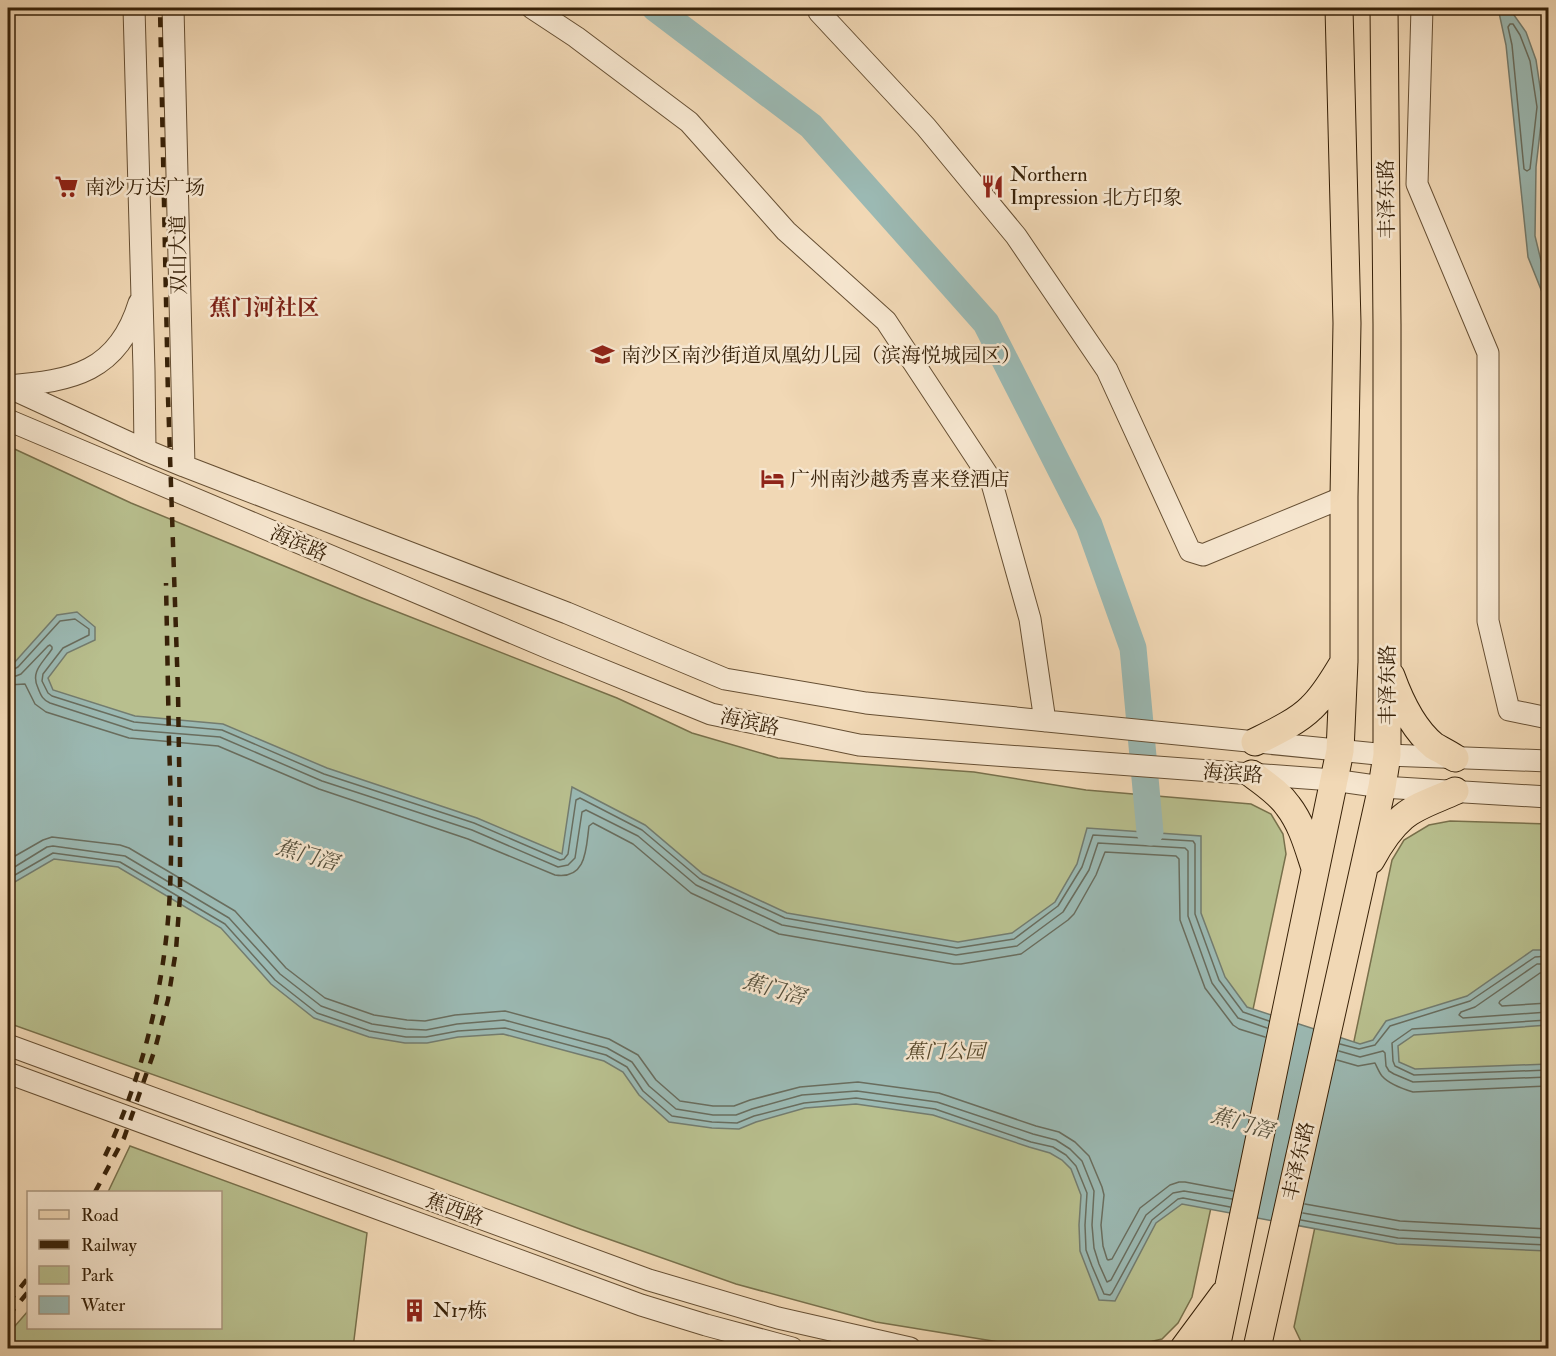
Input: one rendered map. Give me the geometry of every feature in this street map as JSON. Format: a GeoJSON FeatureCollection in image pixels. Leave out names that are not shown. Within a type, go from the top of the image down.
{"type":"FeatureCollection","features":[{"type":"Feature","properties":{"kind":"main road","name":"丰泽东路"},"geometry":{"type":"LineString","coordinates":[[1216,1348],[1340,751],[1344,661],[1347,323],[1339,8]]}},
{"type":"Feature","properties":{"kind":"main road","name":"丰泽东路"},"geometry":{"type":"LineString","coordinates":[[1257,1348],[1382,787],[1387,755],[1384,8]]}},
{"type":"Feature","properties":{"kind":"main road"},"geometry":{"type":"LineString","coordinates":[[1255,742],[1286,726],[1311,709],[1329,686],[1344,661]]}},
{"type":"Feature","properties":{"kind":"main road"},"geometry":{"type":"LineString","coordinates":[[1387,663],[1401,703],[1416,725],[1434,745],[1455,758]]}},
{"type":"Feature","properties":{"kind":"main road"},"geometry":{"type":"LineString","coordinates":[[1252,774],[1272,789],[1288,806],[1302,830],[1315,868]]}},
{"type":"Feature","properties":{"kind":"main road"},"geometry":{"type":"LineString","coordinates":[[1361,880],[1380,843],[1403,817],[1455,791]]}},
{"type":"Feature","properties":{"kind":"main road"},"geometry":{"type":"LineString","coordinates":[[1184,1348],[1230,1286]]}},
{"type":"Feature","properties":{"kind":"main road"},"geometry":{"type":"LineString","coordinates":[[1266,1305],[1268,1333],[1275,1348]]}},
{"type":"Feature","properties":{"kind":"street","name":"双山大道"},"geometry":{"type":"LineString","coordinates":[[134,8],[145,450]]}},
{"type":"Feature","properties":{"kind":"street","name":"双山大道"},"geometry":{"type":"LineString","coordinates":[[173,8],[183,466]]}},
{"type":"Feature","properties":{"kind":"street"},"geometry":{"type":"LineString","coordinates":[[532,8],[689,122],[786,231],[886,321],[991,480],[1030,619],[1045,721]]}},
{"type":"Feature","properties":{"kind":"street"},"geometry":{"type":"LineString","coordinates":[[818,8],[819,12],[926,127],[1016,236],[1107,370],[1190,550],[1203,555],[1344,497]]}},
{"type":"Feature","properties":{"kind":"street"},"geometry":{"type":"LineString","coordinates":[[1422,8],[1417,184],[1488,353],[1488,621],[1509,710],[1548,718]]}},
{"type":"Feature","properties":{"kind":"street"},"geometry":{"type":"LineString","coordinates":[[8,387],[71,376],[93,367],[111,354],[125,335],[142,293]]}},
{"type":"Feature","properties":{"kind":"street","name":"海滨路"},"geometry":{"type":"LineString","coordinates":[[8,387],[183,466],[567,614],[725,679],[866,703],[1340,751],[1548,761]]}},
{"type":"Feature","properties":{"kind":"street","name":"海滨路"},"geometry":{"type":"LineString","coordinates":[[8,420],[551,650],[711,714],[859,745],[1333,780],[1382,787],[1548,797]]}},
{"type":"Feature","properties":{"kind":"street","name":"蕉西路"},"geometry":{"type":"LineString","coordinates":[[8,1045],[649,1280],[778,1318],[910,1348]]}},
{"type":"Feature","properties":{"kind":"street","name":"蕉西路"},"geometry":{"type":"LineString","coordinates":[[8,1073],[641,1305],[792,1348]]}},
{"type":"Feature","properties":{"kind":"green space","name":"蕉门公园"},"geometry":{"type":"Polygon","coordinates":[[[8,446],[131,503],[362,598],[617,698],[692,733],[778,758],[974,772],[1086,790],[1251,804],[1271,814],[1283,834],[1286,854],[1192,1297],[1178,1323],[1162,1339],[1123,1348],[1060,1348],[999,1342],[876,1322],[736,1284],[8,1023],[8,446]]]}},
{"type":"Feature","properties":{"kind":"green space"},"geometry":{"type":"Polygon","coordinates":[[[1450,821],[1548,824],[1548,1348],[1304,1348],[1294,1327],[1392,860],[1404,840],[1429,825],[1450,821]]]}},
{"type":"Feature","properties":{"kind":"green space"},"geometry":{"type":"Polygon","coordinates":[[[130,1146],[367,1233],[353,1348],[8,1348],[8,1334],[27,1312],[27,1329],[222,1329],[222,1191],[108,1191],[130,1146]]]}},
{"type":"Feature","properties":{"kind":"water"},"geometry":{"type":"Polygon","coordinates":[[[1498,8],[1509,8],[1526,32],[1536,60],[1543,107],[1536,167],[1535,236],[1545,277],[1548,277],[1548,307],[1528,257],[1506,45],[1498,8]]]}},
{"type":"Feature","properties":{"kind":"water","name":"蕉门滘"},"geometry":{"type":"Polygon","coordinates":[[[77,612],[95,627],[95,640],[67,653],[48,678],[53,690],[135,716],[223,724],[327,768],[477,818],[562,854],[572,787],[645,825],[703,874],[787,913],[958,942],[1012,933],[1055,902],[1077,864],[1087,828],[1201,836],[1201,913],[1225,977],[1247,1007],[1360,1044],[1373,1040],[1386,1021],[1467,996],[1533,950],[1548,950],[1548,1025],[1414,1035],[1398,1046],[1399,1062],[1415,1069],[1548,1064],[1548,1251],[1397,1244],[1182,1204],[1156,1223],[1115,1301],[1099,1300],[1080,1251],[1081,1195],[1071,1169],[1050,1153],[933,1115],[856,1104],[805,1108],[739,1129],[669,1122],[639,1095],[623,1072],[604,1061],[503,1034],[458,1037],[427,1043],[405,1043],[369,1037],[314,1018],[271,984],[221,928],[118,867],[54,859],[8,886],[8,662],[14,663],[57,615],[77,612]]]}},
{"type":"Feature","properties":{"kind":"waterway"},"geometry":{"type":"LineString","coordinates":[[655,8],[811,126],[986,323],[1089,525],[1133,648],[1150,832]]}},
{"type":"Feature","properties":{"kind":"railway"},"geometry":{"type":"LineString","coordinates":[[96,1191],[124,1138],[155,1049],[168,1000],[176,950],[180,896],[178,691],[168,397],[160,8]]}},
{"type":"Feature","properties":{"kind":"railway"},"geometry":{"type":"LineString","coordinates":[[105,1156],[129,1100],[147,1041],[165,950],[171,876],[166,583]]}},
{"type":"Feature","properties":{"kind":"railway"},"geometry":{"type":"LineString","coordinates":[[8,1303],[27,1279]]}},
{"type":"Feature","properties":{"kind":"railway"},"geometry":{"type":"LineString","coordinates":[[8,1316],[27,1293]]}},
{"type":"Feature","properties":{"kind":"place","name":"Northern Impression 北方印象"},"geometry":{"type":"Point","coordinates":[992,186]}},
{"type":"Feature","properties":{"kind":"place","name":"南沙万达广场"},"geometry":{"type":"Point","coordinates":[67,187]}},
{"type":"Feature","properties":{"kind":"place","name":"南沙区南沙街道凤凰幼儿园（滨海悦城园区）"},"geometry":{"type":"Point","coordinates":[603,355]}},
{"type":"Feature","properties":{"kind":"place","name":"广州南沙越秀喜来登酒店"},"geometry":{"type":"Point","coordinates":[772,479]}},
{"type":"Feature","properties":{"kind":"place","name":"N17栋"},"geometry":{"type":"Point","coordinates":[415,1310]}},
{"type":"Feature","properties":{"kind":"district","name":"蕉门河社区"},"geometry":{"type":"Point","coordinates":[264,307]}}]}
